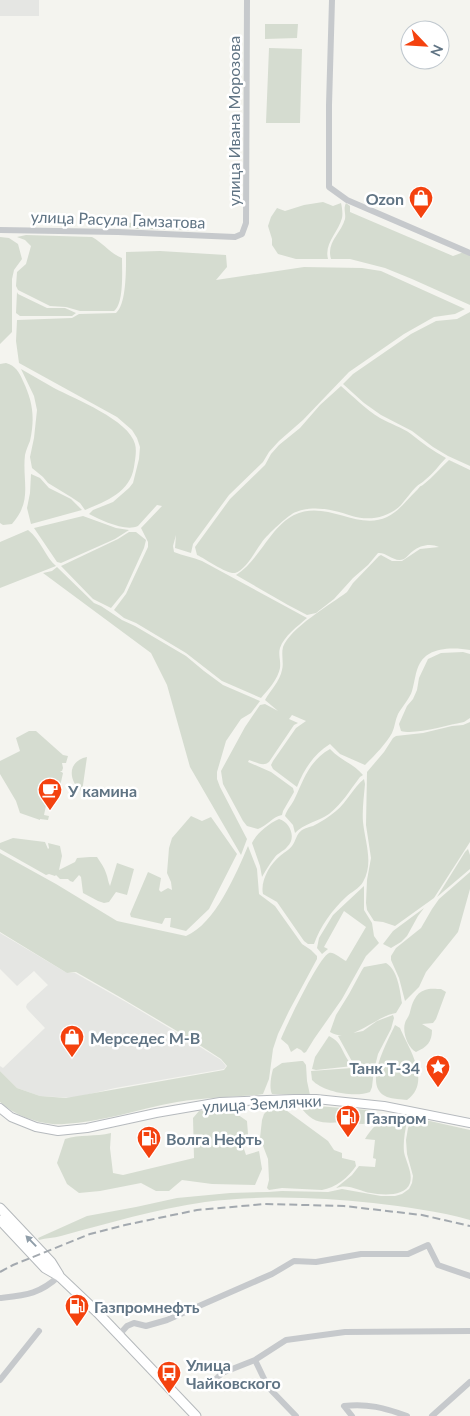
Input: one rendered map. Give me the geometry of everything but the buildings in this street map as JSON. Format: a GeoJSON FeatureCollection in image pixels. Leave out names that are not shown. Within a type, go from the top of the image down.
{"type":"FeatureCollection","features":[{"type":"Feature","properties":{"kind":"highway"},"geometry":{"type":"LineString","coordinates":[[0,1208],[52,1262],[59,1276]]}},
{"type":"Feature","properties":{"kind":"highway"},"geometry":{"type":"LineString","coordinates":[[0,1220],[45,1268],[59,1276],[196,1416]]}},
{"type":"Feature","properties":{"kind":"main road","name":"улица Землячки"},"geometry":{"type":"LineString","coordinates":[[0,1108],[11,1117],[36,1127],[58,1131],[87,1128],[156,1112],[220,1102],[294,1099],[316,1099],[384,1106],[470,1123]]}},
{"type":"Feature","properties":{"kind":"street","name":"улица Ивана Морозова"},"geometry":{"type":"LineString","coordinates":[[235,237],[242,234],[246,223],[247,0]]}},
{"type":"Feature","properties":{"kind":"street"},"geometry":{"type":"LineString","coordinates":[[332,0],[329,187],[347,200],[470,252]]}},
{"type":"Feature","properties":{"kind":"street","name":"улица Расула Гамзатова"},"geometry":{"type":"LineString","coordinates":[[0,230],[118,232],[235,237]]}},
{"type":"Feature","properties":{"kind":"street"},"geometry":{"type":"LineString","coordinates":[[119,1336],[127,1326],[134,1323],[146,1326],[167,1320],[272,1274],[294,1261],[316,1262],[361,1254],[408,1254],[428,1246],[438,1265],[470,1276]]}},
{"type":"Feature","properties":{"kind":"street"},"geometry":{"type":"LineString","coordinates":[[0,1298],[42,1289],[59,1276]]}},
{"type":"Feature","properties":{"kind":"street"},"geometry":{"type":"LineString","coordinates":[[0,1380],[39,1331]]}},
{"type":"Feature","properties":{"kind":"street"},"geometry":{"type":"LineString","coordinates":[[195,1385],[202,1388],[211,1384],[222,1373],[255,1360],[286,1340],[345,1332],[470,1331]]}},
{"type":"Feature","properties":{"kind":"street"},"geometry":{"type":"LineString","coordinates":[[255,1360],[268,1387],[296,1416]]}},
{"type":"Feature","properties":{"kind":"street"},"geometry":{"type":"LineString","coordinates":[[432,1416],[470,1382]]}},
{"type":"Feature","properties":{"kind":"street"},"geometry":{"type":"LineString","coordinates":[[352,1416],[344,1406],[383,1407],[407,1416]]}},
{"type":"Feature","properties":{"kind":"shaded area"},"geometry":{"type":"Polygon","coordinates":[[[0,0],[39,0],[39,16],[0,16],[0,0]]]}},
{"type":"Feature","properties":{"kind":"shaded area"},"geometry":{"type":"Polygon","coordinates":[[[265,24],[298,24],[297,38],[265,39],[265,24]]]}},
{"type":"Feature","properties":{"kind":"shaded area"},"geometry":{"type":"Polygon","coordinates":[[[269,48],[302,49],[300,123],[266,123],[269,48]]]}},
{"type":"Feature","properties":{"kind":"shaded area"},"geometry":{"type":"Polygon","coordinates":[[[323,202],[333,206],[341,203],[342,210],[340,223],[328,248],[328,259],[296,259],[278,254],[272,245],[268,226],[277,208],[285,211],[323,202]]]}},
{"type":"Feature","properties":{"kind":"shaded area"},"geometry":{"type":"Polygon","coordinates":[[[346,203],[350,206],[350,212],[453,256],[464,252],[470,253],[470,305],[385,268],[350,259],[331,259],[332,243],[345,219],[346,203]]]}},
{"type":"Feature","properties":{"kind":"shaded area"},"geometry":{"type":"Polygon","coordinates":[[[121,222],[193,224],[207,228],[196,230],[137,229],[124,226],[121,222]]]}},
{"type":"Feature","properties":{"kind":"shaded area"},"geometry":{"type":"Polygon","coordinates":[[[26,235],[92,237],[122,258],[121,295],[114,311],[80,311],[66,307],[50,306],[18,290],[16,286],[17,272],[26,264],[31,246],[25,240],[17,237],[26,235]]]}},
{"type":"Feature","properties":{"kind":"shaded area"},"geometry":{"type":"Polygon","coordinates":[[[0,237],[9,238],[18,244],[22,259],[14,270],[12,279],[12,332],[0,344],[0,237]]]}},
{"type":"Feature","properties":{"kind":"shaded area"},"geometry":{"type":"Polygon","coordinates":[[[160,251],[226,255],[227,267],[216,280],[304,267],[362,268],[381,271],[465,309],[455,314],[434,317],[404,334],[349,372],[303,420],[279,441],[263,462],[229,495],[193,544],[191,553],[175,548],[176,535],[173,546],[174,552],[202,561],[307,618],[282,644],[279,650],[279,672],[261,698],[222,681],[186,653],[136,623],[124,618],[114,610],[126,594],[148,547],[148,542],[141,528],[162,506],[157,505],[138,526],[127,528],[89,514],[93,510],[113,502],[133,483],[139,459],[140,447],[137,438],[132,430],[117,417],[19,363],[16,341],[17,320],[72,318],[79,314],[116,313],[120,308],[124,293],[126,252],[160,251]]]}},
{"type":"Feature","properties":{"kind":"shaded area"},"geometry":{"type":"Polygon","coordinates":[[[17,292],[47,308],[65,308],[76,313],[72,316],[20,316],[16,313],[17,292]]]}},
{"type":"Feature","properties":{"kind":"shaded area"},"geometry":{"type":"Polygon","coordinates":[[[470,312],[470,466],[448,456],[412,431],[381,415],[343,384],[353,374],[411,334],[436,321],[457,319],[470,312]]]}},
{"type":"Feature","properties":{"kind":"shaded area"},"geometry":{"type":"Polygon","coordinates":[[[6,363],[15,368],[22,378],[29,396],[33,417],[24,465],[25,499],[12,524],[3,525],[0,523],[0,364],[6,363]]]}},
{"type":"Feature","properties":{"kind":"shaded area"},"geometry":{"type":"Polygon","coordinates":[[[21,369],[100,411],[131,435],[136,447],[136,456],[132,476],[123,489],[109,499],[85,510],[80,503],[48,483],[32,468],[30,457],[37,410],[34,396],[21,369]]]}},
{"type":"Feature","properties":{"kind":"shaded area"},"geometry":{"type":"Polygon","coordinates":[[[341,386],[364,407],[384,420],[400,427],[446,458],[431,475],[416,487],[401,505],[384,516],[365,518],[331,510],[317,509],[296,512],[273,530],[243,568],[235,573],[221,569],[197,555],[195,547],[230,499],[265,465],[279,445],[300,428],[320,405],[341,386]]]}},
{"type":"Feature","properties":{"kind":"shaded area"},"geometry":{"type":"Polygon","coordinates":[[[449,460],[470,470],[470,650],[444,649],[424,657],[417,671],[411,694],[398,714],[392,733],[383,746],[365,765],[340,754],[330,744],[319,752],[310,763],[297,787],[273,769],[271,765],[296,728],[306,721],[292,715],[289,719],[298,723],[294,725],[269,762],[262,764],[249,760],[248,762],[271,772],[293,788],[294,792],[282,815],[258,829],[247,826],[223,784],[221,771],[245,727],[260,705],[265,704],[278,711],[265,700],[281,674],[283,647],[287,640],[302,624],[347,592],[379,556],[381,555],[392,561],[402,561],[420,549],[439,547],[433,545],[422,546],[400,560],[378,553],[334,599],[316,613],[307,615],[236,575],[251,561],[278,527],[294,515],[306,511],[318,511],[364,520],[376,520],[387,517],[400,508],[449,460]]]}},
{"type":"Feature","properties":{"kind":"shaded area"},"geometry":{"type":"Polygon","coordinates":[[[31,474],[40,478],[49,488],[71,499],[82,510],[31,524],[27,508],[31,474]]]}},
{"type":"Feature","properties":{"kind":"shaded area"},"geometry":{"type":"Polygon","coordinates":[[[83,516],[116,528],[129,530],[115,539],[61,563],[57,562],[34,528],[83,516]]]}},
{"type":"Feature","properties":{"kind":"shaded area"},"geometry":{"type":"Polygon","coordinates":[[[28,530],[56,566],[0,588],[0,542],[28,530]]]}},
{"type":"Feature","properties":{"kind":"shaded area"},"geometry":{"type":"Polygon","coordinates":[[[129,532],[136,532],[146,540],[124,592],[111,608],[93,599],[61,566],[129,532]]]}},
{"type":"Feature","properties":{"kind":"shaded area"},"geometry":{"type":"Polygon","coordinates":[[[57,567],[94,603],[186,656],[223,685],[260,701],[251,713],[241,719],[226,741],[217,772],[220,787],[247,839],[241,855],[190,767],[167,685],[151,653],[43,573],[52,571],[57,567]]]}},
{"type":"Feature","properties":{"kind":"shaded area"},"geometry":{"type":"Polygon","coordinates":[[[463,652],[470,654],[470,718],[464,722],[432,729],[415,732],[401,731],[399,724],[407,706],[413,699],[419,678],[428,659],[441,653],[463,652]]]}},
{"type":"Feature","properties":{"kind":"shaded area"},"geometry":{"type":"Polygon","coordinates":[[[470,722],[470,842],[434,898],[395,926],[374,921],[367,910],[366,903],[367,880],[371,858],[366,825],[367,772],[396,736],[423,733],[470,722]]]}},
{"type":"Feature","properties":{"kind":"shaded area"},"geometry":{"type":"Polygon","coordinates":[[[29,731],[36,731],[63,755],[68,756],[66,763],[62,763],[63,768],[60,771],[63,773],[59,791],[48,796],[44,815],[49,816],[48,820],[40,820],[20,813],[16,801],[0,774],[0,761],[20,751],[16,738],[29,731]]]}},
{"type":"Feature","properties":{"kind":"shaded area"},"geometry":{"type":"Polygon","coordinates":[[[330,749],[363,775],[334,810],[302,827],[295,833],[293,825],[285,816],[312,765],[330,749]]]}},
{"type":"Feature","properties":{"kind":"shaded area"},"geometry":{"type":"Polygon","coordinates":[[[87,757],[82,792],[74,782],[72,772],[73,767],[80,759],[87,757]]]}},
{"type":"Feature","properties":{"kind":"shaded area"},"geometry":{"type":"Polygon","coordinates":[[[364,779],[363,822],[368,852],[366,875],[357,889],[346,897],[331,913],[314,944],[308,944],[277,902],[263,894],[264,878],[273,863],[292,846],[300,832],[319,823],[333,813],[364,779]]]}},
{"type":"Feature","properties":{"kind":"shaded area"},"geometry":{"type":"Polygon","coordinates":[[[191,816],[202,821],[211,817],[237,854],[209,909],[186,931],[170,927],[171,918],[165,918],[162,924],[131,917],[130,914],[148,872],[161,878],[159,890],[161,892],[168,888],[172,890],[167,873],[169,848],[172,838],[191,816]]]}},
{"type":"Feature","properties":{"kind":"shaded area"},"geometry":{"type":"Polygon","coordinates":[[[279,819],[289,827],[292,839],[286,848],[273,859],[262,877],[252,843],[263,829],[279,819]]]}},
{"type":"Feature","properties":{"kind":"shaded area"},"geometry":{"type":"Polygon","coordinates":[[[13,838],[45,842],[48,849],[48,843],[60,846],[62,856],[59,870],[75,862],[77,858],[97,857],[110,886],[117,863],[134,869],[127,895],[116,892],[109,902],[104,903],[83,893],[81,877],[79,875],[73,882],[68,879],[60,879],[56,875],[46,875],[0,849],[0,843],[13,838]]]}},
{"type":"Feature","properties":{"kind":"shaded area"},"geometry":{"type":"Polygon","coordinates":[[[248,846],[257,869],[259,894],[275,906],[302,944],[317,956],[278,1034],[273,1049],[269,1079],[263,1094],[177,1102],[106,1118],[64,1124],[38,1122],[13,1112],[0,1102],[0,1071],[17,1088],[40,1096],[66,1098],[224,1070],[227,1066],[221,1059],[187,1037],[118,996],[76,972],[67,973],[0,932],[0,853],[117,921],[186,936],[196,930],[215,910],[231,884],[248,846]]]}},
{"type":"Feature","properties":{"kind":"shaded area"},"geometry":{"type":"Polygon","coordinates":[[[468,849],[470,869],[437,897],[465,852],[468,849]]]}},
{"type":"Feature","properties":{"kind":"shaded area"},"geometry":{"type":"Polygon","coordinates":[[[470,872],[470,889],[458,932],[426,972],[419,987],[405,1001],[391,956],[396,948],[421,928],[439,899],[470,872]]]}},
{"type":"Feature","properties":{"kind":"shaded area"},"geometry":{"type":"Polygon","coordinates":[[[364,886],[364,910],[372,923],[374,936],[379,943],[366,956],[342,999],[306,1052],[304,1053],[297,1048],[291,1052],[288,1045],[281,1039],[318,966],[329,953],[335,954],[346,961],[366,927],[344,911],[324,947],[328,949],[322,954],[317,948],[319,938],[333,915],[364,886]]]}},
{"type":"Feature","properties":{"kind":"shaded area"},"geometry":{"type":"Polygon","coordinates":[[[424,908],[407,936],[401,942],[391,948],[383,944],[393,931],[424,908]]]}},
{"type":"Feature","properties":{"kind":"shaded area"},"geometry":{"type":"Polygon","coordinates":[[[0,933],[67,973],[75,973],[126,1002],[221,1060],[226,1066],[224,1069],[115,1088],[73,1098],[40,1096],[17,1088],[0,1071],[0,1066],[3,1068],[45,1028],[26,1007],[48,985],[34,971],[17,986],[0,969],[0,933]]]}},
{"type":"Feature","properties":{"kind":"shaded area"},"geometry":{"type":"Polygon","coordinates":[[[386,963],[396,976],[399,987],[402,1003],[396,1013],[346,1035],[330,1032],[336,1015],[364,967],[386,963]]]}},
{"type":"Feature","properties":{"kind":"shaded area"},"geometry":{"type":"Polygon","coordinates":[[[441,989],[446,992],[436,1019],[433,1023],[422,1024],[432,1030],[430,1041],[416,1052],[408,1043],[404,1031],[413,1002],[422,991],[441,989]]]}},
{"type":"Feature","properties":{"kind":"shaded area"},"geometry":{"type":"Polygon","coordinates":[[[393,1015],[391,1029],[378,1054],[375,1066],[354,1065],[338,1036],[363,1031],[377,1021],[393,1015]]]}},
{"type":"Feature","properties":{"kind":"shaded area"},"geometry":{"type":"Polygon","coordinates":[[[395,1025],[400,1028],[413,1055],[418,1075],[418,1084],[414,1093],[407,1100],[387,1097],[380,1092],[376,1084],[379,1063],[395,1025]]]}},
{"type":"Feature","properties":{"kind":"shaded area"},"geometry":{"type":"Polygon","coordinates":[[[329,1036],[338,1042],[353,1066],[312,1069],[315,1057],[329,1036]]]}},
{"type":"Feature","properties":{"kind":"shaded area"},"geometry":{"type":"Polygon","coordinates":[[[303,1061],[306,1065],[310,1095],[272,1094],[270,1085],[273,1069],[282,1063],[303,1061]]]}},
{"type":"Feature","properties":{"kind":"shaded area"},"geometry":{"type":"Polygon","coordinates":[[[352,1068],[374,1069],[370,1092],[364,1094],[339,1093],[324,1088],[312,1080],[311,1071],[352,1068]]]}},
{"type":"Feature","properties":{"kind":"shaded area"},"geometry":{"type":"Polygon","coordinates":[[[317,1106],[368,1110],[371,1118],[369,1123],[364,1124],[324,1122],[313,1119],[302,1109],[317,1106]]]}},
{"type":"Feature","properties":{"kind":"shaded area"},"geometry":{"type":"Polygon","coordinates":[[[273,1108],[283,1108],[328,1141],[334,1150],[342,1153],[342,1158],[355,1161],[356,1166],[346,1178],[327,1189],[282,1188],[269,1190],[267,1188],[269,1180],[268,1159],[260,1138],[264,1114],[273,1108]]]}},
{"type":"Feature","properties":{"kind":"shaded area"},"geometry":{"type":"Polygon","coordinates":[[[221,1109],[234,1112],[247,1121],[248,1134],[243,1146],[246,1155],[259,1151],[262,1169],[255,1185],[212,1184],[182,1180],[169,1191],[156,1191],[141,1183],[79,1193],[67,1184],[57,1163],[65,1139],[111,1133],[110,1148],[113,1173],[123,1175],[194,1158],[193,1118],[199,1111],[221,1109]]]}},
{"type":"Feature","properties":{"kind":"shaded area"},"geometry":{"type":"Polygon","coordinates":[[[390,1116],[405,1118],[407,1121],[404,1136],[404,1152],[411,1175],[408,1188],[399,1193],[387,1194],[371,1193],[345,1186],[336,1188],[352,1175],[359,1166],[375,1167],[376,1159],[373,1158],[375,1140],[365,1139],[376,1125],[390,1116]]]}},
{"type":"Feature","properties":{"kind":"shaded area"},"geometry":{"type":"Polygon","coordinates":[[[416,1119],[470,1130],[470,1220],[422,1210],[352,1201],[310,1198],[247,1198],[169,1208],[58,1237],[39,1240],[38,1238],[87,1216],[177,1198],[230,1193],[328,1192],[342,1189],[381,1196],[402,1194],[409,1189],[412,1183],[413,1176],[407,1154],[406,1140],[408,1128],[411,1122],[416,1119]]]}},
{"type":"Feature","properties":{"kind":"railway"},"geometry":{"type":"LineString","coordinates":[[0,1272],[90,1234],[197,1210],[265,1204],[344,1206],[422,1215],[470,1226]]}},
{"type":"Feature","properties":{"kind":"place","name":"Ozon"},"geometry":{"type":"Point","coordinates":[421,219]}},
{"type":"Feature","properties":{"kind":"place","name":"У камина"},"geometry":{"type":"Point","coordinates":[50,811]}},
{"type":"Feature","properties":{"kind":"place","name":"Мерседес M-B"},"geometry":{"type":"Point","coordinates":[72,1058]}},
{"type":"Feature","properties":{"kind":"place","name":"Танк Т-34"},"geometry":{"type":"Point","coordinates":[438,1088]}},
{"type":"Feature","properties":{"kind":"place","name":"Газпром"},"geometry":{"type":"Point","coordinates":[348,1138]}},
{"type":"Feature","properties":{"kind":"place","name":"Волга Нефть"},"geometry":{"type":"Point","coordinates":[149,1159]}},
{"type":"Feature","properties":{"kind":"place","name":"Газпромнефть"},"geometry":{"type":"Point","coordinates":[77,1327]}},
{"type":"Feature","properties":{"kind":"place","name":"Улица Чайковского"},"geometry":{"type":"Point","coordinates":[169,1394]}}]}
